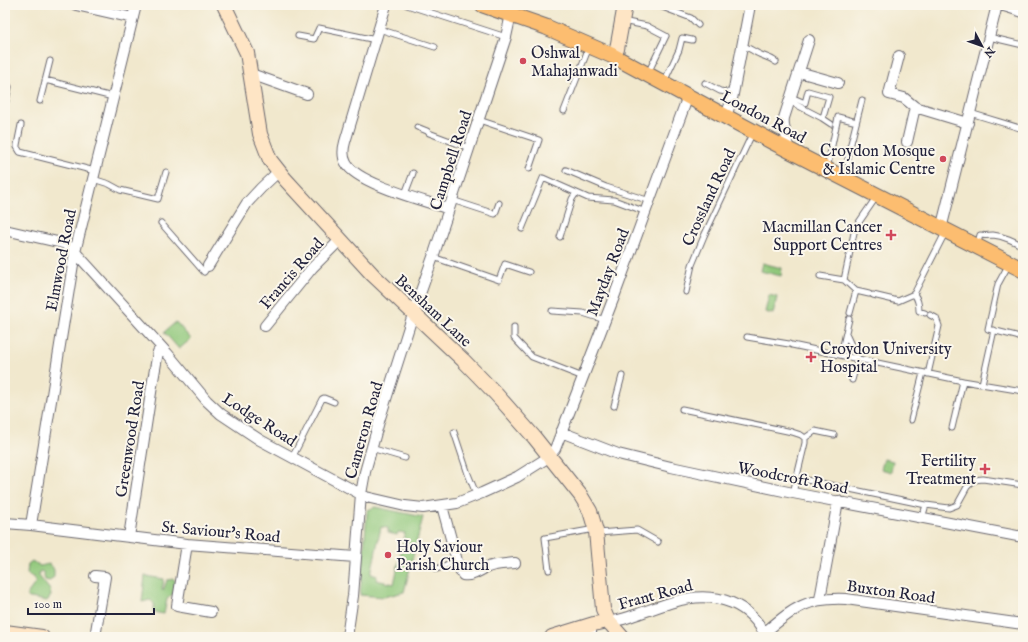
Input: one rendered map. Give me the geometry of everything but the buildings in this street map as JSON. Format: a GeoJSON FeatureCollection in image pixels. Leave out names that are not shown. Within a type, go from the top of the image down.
{"type":"FeatureCollection","features":[{"type":"Feature","properties":{"kind":"main road","name":"London Road"},"geometry":{"type":"LineString","coordinates":[[483,5],[512,10],[546,27],[613,56],[771,141],[943,230],[978,241],[1019,267]]}},
{"type":"Feature","properties":{"kind":"street"},"geometry":{"type":"LineString","coordinates":[[76,5],[133,18]]}},
{"type":"Feature","properties":{"kind":"street","name":"Elmwood Road"},"geometry":{"type":"LineString","coordinates":[[31,525],[76,252],[136,5]]}},
{"type":"Feature","properties":{"kind":"street","name":"Bensham Lane"},"geometry":{"type":"LineString","coordinates":[[224,5],[247,53],[260,134],[266,154],[278,172],[340,240],[391,293],[484,381],[513,412],[585,502],[590,511],[596,531],[601,601],[603,609],[608,621],[622,637]]}},
{"type":"Feature","properties":{"kind":"street"},"geometry":{"type":"LineString","coordinates":[[386,5],[345,142],[343,156],[349,168],[362,179],[405,194],[451,204]]}},
{"type":"Feature","properties":{"kind":"street"},"geometry":{"type":"LineString","coordinates":[[613,56],[617,49],[625,5]]}},
{"type":"Feature","properties":{"kind":"street"},"geometry":{"type":"LineString","coordinates":[[726,116],[731,104],[750,5]]}},
{"type":"Feature","properties":{"kind":"street"},"geometry":{"type":"LineString","coordinates":[[943,230],[989,37],[999,6],[1023,12]]}},
{"type":"Feature","properties":{"kind":"street","name":"Campbell Road"},"geometry":{"type":"LineString","coordinates":[[413,314],[470,148],[506,37],[512,10]]}},
{"type":"Feature","properties":{"kind":"street"},"geometry":{"type":"LineString","coordinates":[[787,149],[788,144],[784,129],[784,118],[809,40]]}},
{"type":"Feature","properties":{"kind":"street"},"geometry":{"type":"LineString","coordinates":[[899,56],[889,94],[904,98],[915,107],[969,118]]}},
{"type":"Feature","properties":{"kind":"street"},"geometry":{"type":"LineString","coordinates":[[799,72],[838,83]]}},
{"type":"Feature","properties":{"kind":"street"},"geometry":{"type":"LineString","coordinates":[[251,74],[307,94]]}},
{"type":"Feature","properties":{"kind":"street","name":"Mayday Road"},"geometry":{"type":"LineString","coordinates":[[549,456],[556,446],[583,377],[646,212],[688,96]]}},
{"type":"Feature","properties":{"kind":"street"},"geometry":{"type":"LineString","coordinates":[[906,142],[915,107]]}},
{"type":"Feature","properties":{"kind":"street"},"geometry":{"type":"LineString","coordinates":[[771,141],[784,129]]}},
{"type":"Feature","properties":{"kind":"street"},"geometry":{"type":"LineString","coordinates":[[208,266],[248,203],[278,172]]}},
{"type":"Feature","properties":{"kind":"street","name":"Lodge Road"},"geometry":{"type":"LineString","coordinates":[[5,230],[66,244],[76,252],[207,401],[221,414],[244,431],[361,494],[378,500],[423,508],[457,503],[477,496],[517,477],[549,456]]}},
{"type":"Feature","properties":{"kind":"street","name":"Francis Road"},"geometry":{"type":"LineString","coordinates":[[265,326],[312,268],[340,240]]}},
{"type":"Feature","properties":{"kind":"street","name":"Cameron Road"},"geometry":{"type":"LineString","coordinates":[[355,557],[361,494],[365,472],[371,448],[413,314]]}},
{"type":"Feature","properties":{"kind":"street","name":"Greenwood Road"},"geometry":{"type":"LineString","coordinates":[[129,537],[152,386],[158,352],[161,347]]}},
{"type":"Feature","properties":{"kind":"street","name":"Woodcroft Road"},"geometry":{"type":"LineString","coordinates":[[561,432],[618,454],[793,493],[1023,537]]}},
{"type":"Feature","properties":{"kind":"street"},"geometry":{"type":"LineString","coordinates":[[820,599],[838,501]]}},
{"type":"Feature","properties":{"kind":"street"},"geometry":{"type":"LineString","coordinates":[[442,506],[461,573],[465,576],[471,575],[495,565],[515,563]]}},
{"type":"Feature","properties":{"kind":"street","name":"St. Saviour's Road"},"geometry":{"type":"LineString","coordinates":[[5,523],[187,544],[355,557]]}},
{"type":"Feature","properties":{"kind":"street"},"geometry":{"type":"LineString","coordinates":[[187,544],[177,606],[211,612]]}},
{"type":"Feature","properties":{"kind":"street"},"geometry":{"type":"LineString","coordinates":[[347,637],[355,557]]}},
{"type":"Feature","properties":{"kind":"street"},"geometry":{"type":"LineString","coordinates":[[95,576],[105,577],[95,637]]}},
{"type":"Feature","properties":{"kind":"street","name":"Frant Road"},"geometry":{"type":"LineString","coordinates":[[608,621],[620,621],[637,614],[689,598],[710,597],[728,601],[742,608],[753,617],[765,635]]}},
{"type":"Feature","properties":{"kind":"street","name":"Buxton Road"},"geometry":{"type":"LineString","coordinates":[[765,635],[790,612],[820,599],[846,599],[1023,624]]}},
{"type":"Feature","properties":{"kind":"street"},"geometry":{"type":"LineString","coordinates":[[552,637],[591,631],[608,621]]}},
{"type":"Feature","properties":{"kind":"street"},"geometry":{"type":"LineString","coordinates":[[5,632],[42,637]]}},
{"type":"Feature","properties":{"kind":"lane"},"geometry":{"type":"LineString","coordinates":[[407,5],[506,37]]}},
{"type":"Feature","properties":{"kind":"lane"},"geometry":{"type":"LineString","coordinates":[[657,5],[691,18],[698,25]]}},
{"type":"Feature","properties":{"kind":"lane"},"geometry":{"type":"LineString","coordinates":[[622,21],[647,26],[666,36],[648,74]]}},
{"type":"Feature","properties":{"kind":"lane"},"geometry":{"type":"LineString","coordinates":[[298,36],[314,39],[319,28],[376,40]]}},
{"type":"Feature","properties":{"kind":"lane"},"geometry":{"type":"LineString","coordinates":[[379,29],[435,47]]}},
{"type":"Feature","properties":{"kind":"lane"},"geometry":{"type":"LineString","coordinates":[[989,37],[1023,45]]}},
{"type":"Feature","properties":{"kind":"lane"},"geometry":{"type":"LineString","coordinates":[[663,82],[679,50],[682,38],[692,40]]}},
{"type":"Feature","properties":{"kind":"lane"},"geometry":{"type":"LineString","coordinates":[[564,111],[589,45]]}},
{"type":"Feature","properties":{"kind":"lane"},"geometry":{"type":"LineString","coordinates":[[742,46],[750,48],[776,62]]}},
{"type":"Feature","properties":{"kind":"lane"},"geometry":{"type":"LineString","coordinates":[[40,102],[50,60]]}},
{"type":"Feature","properties":{"kind":"lane"},"geometry":{"type":"LineString","coordinates":[[45,80],[113,97]]}},
{"type":"Feature","properties":{"kind":"lane"},"geometry":{"type":"LineString","coordinates":[[705,83],[720,91],[732,93]]}},
{"type":"Feature","properties":{"kind":"lane"},"geometry":{"type":"LineString","coordinates":[[5,86],[9,88],[5,105]]}},
{"type":"Feature","properties":{"kind":"lane"},"geometry":{"type":"LineString","coordinates":[[790,99],[806,103],[808,91],[829,97],[822,118]]}},
{"type":"Feature","properties":{"kind":"lane"},"geometry":{"type":"LineString","coordinates":[[790,99],[831,124]]}},
{"type":"Feature","properties":{"kind":"lane"},"geometry":{"type":"LineString","coordinates":[[848,180],[848,155],[862,100]]}},
{"type":"Feature","properties":{"kind":"lane"},"geometry":{"type":"LineString","coordinates":[[827,170],[838,117],[853,122]]}},
{"type":"Feature","properties":{"kind":"lane"},"geometry":{"type":"LineString","coordinates":[[969,118],[1023,129]]}},
{"type":"Feature","properties":{"kind":"lane"},"geometry":{"type":"LineString","coordinates":[[479,120],[539,140],[529,169]]}},
{"type":"Feature","properties":{"kind":"lane"},"geometry":{"type":"LineString","coordinates":[[21,125],[17,144],[20,152],[94,175],[120,190],[158,199],[166,172]]}},
{"type":"Feature","properties":{"kind":"lane"},"geometry":{"type":"LineString","coordinates":[[417,127],[470,148]]}},
{"type":"Feature","properties":{"kind":"lane","name":"Crossland Road"},"geometry":{"type":"LineString","coordinates":[[686,292],[689,275],[704,236],[754,132]]}},
{"type":"Feature","properties":{"kind":"lane"},"geometry":{"type":"LineString","coordinates":[[566,170],[606,187],[650,201]]}},
{"type":"Feature","properties":{"kind":"lane"},"geometry":{"type":"LineString","coordinates":[[405,194],[413,173]]}},
{"type":"Feature","properties":{"kind":"lane"},"geometry":{"type":"LineString","coordinates":[[522,229],[543,178],[588,198],[614,200],[646,212]]}},
{"type":"Feature","properties":{"kind":"lane"},"geometry":{"type":"LineString","coordinates":[[560,237],[572,199],[576,192]]}},
{"type":"Feature","properties":{"kind":"lane"},"geometry":{"type":"LineString","coordinates":[[844,280],[855,228],[877,195]]}},
{"type":"Feature","properties":{"kind":"lane"},"geometry":{"type":"LineString","coordinates":[[451,204],[495,214],[500,203]]}},
{"type":"Feature","properties":{"kind":"lane"},"geometry":{"type":"LineString","coordinates":[[161,223],[204,272],[208,266]]}},
{"type":"Feature","properties":{"kind":"lane"},"geometry":{"type":"LineString","coordinates":[[820,276],[844,280],[856,291],[898,301],[914,294],[943,230]]}},
{"type":"Feature","properties":{"kind":"lane"},"geometry":{"type":"LineString","coordinates":[[978,241],[987,236],[996,235],[1023,246]]}},
{"type":"Feature","properties":{"kind":"lane"},"geometry":{"type":"LineString","coordinates":[[433,257],[499,280],[506,264],[529,272]]}},
{"type":"Feature","properties":{"kind":"lane"},"geometry":{"type":"LineString","coordinates":[[1019,267],[998,284],[988,329],[1016,336],[1023,340]]}},
{"type":"Feature","properties":{"kind":"lane"},"geometry":{"type":"LineString","coordinates":[[850,313],[856,291]]}},
{"type":"Feature","properties":{"kind":"lane"},"geometry":{"type":"LineString","coordinates":[[911,420],[940,326],[936,318],[919,311],[919,304],[914,294]]}},
{"type":"Feature","properties":{"kind":"lane"},"geometry":{"type":"LineString","coordinates":[[552,311],[583,313],[605,320]]}},
{"type":"Feature","properties":{"kind":"lane"},"geometry":{"type":"LineString","coordinates":[[841,354],[848,319]]}},
{"type":"Feature","properties":{"kind":"lane"},"geometry":{"type":"LineString","coordinates":[[514,327],[514,338],[532,356],[583,377]]}},
{"type":"Feature","properties":{"kind":"lane"},"geometry":{"type":"LineString","coordinates":[[982,384],[994,330]]}},
{"type":"Feature","properties":{"kind":"lane"},"geometry":{"type":"LineString","coordinates":[[846,334],[857,358],[852,380]]}},
{"type":"Feature","properties":{"kind":"lane"},"geometry":{"type":"LineString","coordinates":[[747,337],[841,354],[962,381],[1023,390]]}},
{"type":"Feature","properties":{"kind":"lane"},"geometry":{"type":"LineString","coordinates":[[614,406],[622,376]]}},
{"type":"Feature","properties":{"kind":"lane"},"geometry":{"type":"LineString","coordinates":[[952,428],[962,381]]}},
{"type":"Feature","properties":{"kind":"lane"},"geometry":{"type":"LineString","coordinates":[[292,458],[322,399],[324,398],[334,402]]}},
{"type":"Feature","properties":{"kind":"lane"},"geometry":{"type":"LineString","coordinates":[[682,409],[801,434],[805,438],[805,443],[793,493]]}},
{"type":"Feature","properties":{"kind":"lane"},"geometry":{"type":"LineString","coordinates":[[805,438],[815,431],[834,435]]}},
{"type":"Feature","properties":{"kind":"lane"},"geometry":{"type":"LineString","coordinates":[[454,432],[477,496]]}},
{"type":"Feature","properties":{"kind":"lane"},"geometry":{"type":"LineString","coordinates":[[371,448],[405,458]]}},
{"type":"Feature","properties":{"kind":"lane"},"geometry":{"type":"LineString","coordinates":[[797,478],[927,505],[949,508],[956,506],[967,487],[972,482],[977,480],[1023,485]]}},
{"type":"Feature","properties":{"kind":"lane"},"geometry":{"type":"LineString","coordinates":[[922,518],[927,505]]}},
{"type":"Feature","properties":{"kind":"lane"},"geometry":{"type":"LineString","coordinates":[[549,570],[545,538],[596,531],[637,530],[658,542]]}},
{"type":"Feature","properties":{"kind":"lane"},"geometry":{"type":"LineString","coordinates":[[437,569],[457,560]]}},
{"type":"Feature","properties":{"kind":"green space"},"geometry":{"type":"Polygon","coordinates":[[[762,263],[782,268],[781,276],[760,271],[762,263]]]}},
{"type":"Feature","properties":{"kind":"green space"},"geometry":{"type":"Polygon","coordinates":[[[769,295],[777,297],[773,314],[765,312],[769,295]]]}},
{"type":"Feature","properties":{"kind":"green space"},"geometry":{"type":"Polygon","coordinates":[[[176,322],[191,339],[179,349],[164,332],[176,322]]]}},
{"type":"Feature","properties":{"kind":"green space"},"geometry":{"type":"Polygon","coordinates":[[[884,459],[893,461],[891,472],[881,469],[884,459]]]}},
{"type":"Feature","properties":{"kind":"green space"},"geometry":{"type":"Polygon","coordinates":[[[375,507],[423,517],[404,592],[384,597],[360,595],[368,510],[375,507]],[[381,527],[371,574],[377,576],[376,580],[394,584],[405,533],[398,532],[397,535],[388,533],[388,528],[381,527]]]}},
{"type":"Feature","properties":{"kind":"green space"},"geometry":{"type":"Polygon","coordinates":[[[32,561],[40,566],[46,564],[53,567],[54,577],[50,581],[45,580],[43,572],[40,571],[39,573],[39,576],[50,590],[51,596],[47,601],[27,597],[28,593],[36,582],[34,578],[27,574],[28,564],[32,561]]]}},
{"type":"Feature","properties":{"kind":"green space"},"geometry":{"type":"Polygon","coordinates":[[[145,576],[164,579],[163,591],[167,580],[174,579],[175,581],[174,593],[167,599],[164,614],[153,612],[154,604],[152,601],[142,602],[145,576]]]}},
{"type":"Feature","properties":{"kind":"place","name":"Oshwal Mahajanwadi"},"geometry":{"type":"Point","coordinates":[523,61]}},
{"type":"Feature","properties":{"kind":"place","name":"Croydon Mosque & Islamic Centre"},"geometry":{"type":"Point","coordinates":[943,159]}},
{"type":"Feature","properties":{"kind":"place","name":"Macmillan Cancer Support Centres"},"geometry":{"type":"Point","coordinates":[891,235]}},
{"type":"Feature","properties":{"kind":"place","name":"Croydon University Hospital"},"geometry":{"type":"Point","coordinates":[811,357]}},
{"type":"Feature","properties":{"kind":"place","name":"Fertility Treatment"},"geometry":{"type":"Point","coordinates":[985,469]}},
{"type":"Feature","properties":{"kind":"place","name":"Holy Saviour Parish Church"},"geometry":{"type":"Point","coordinates":[388,555]}}]}
